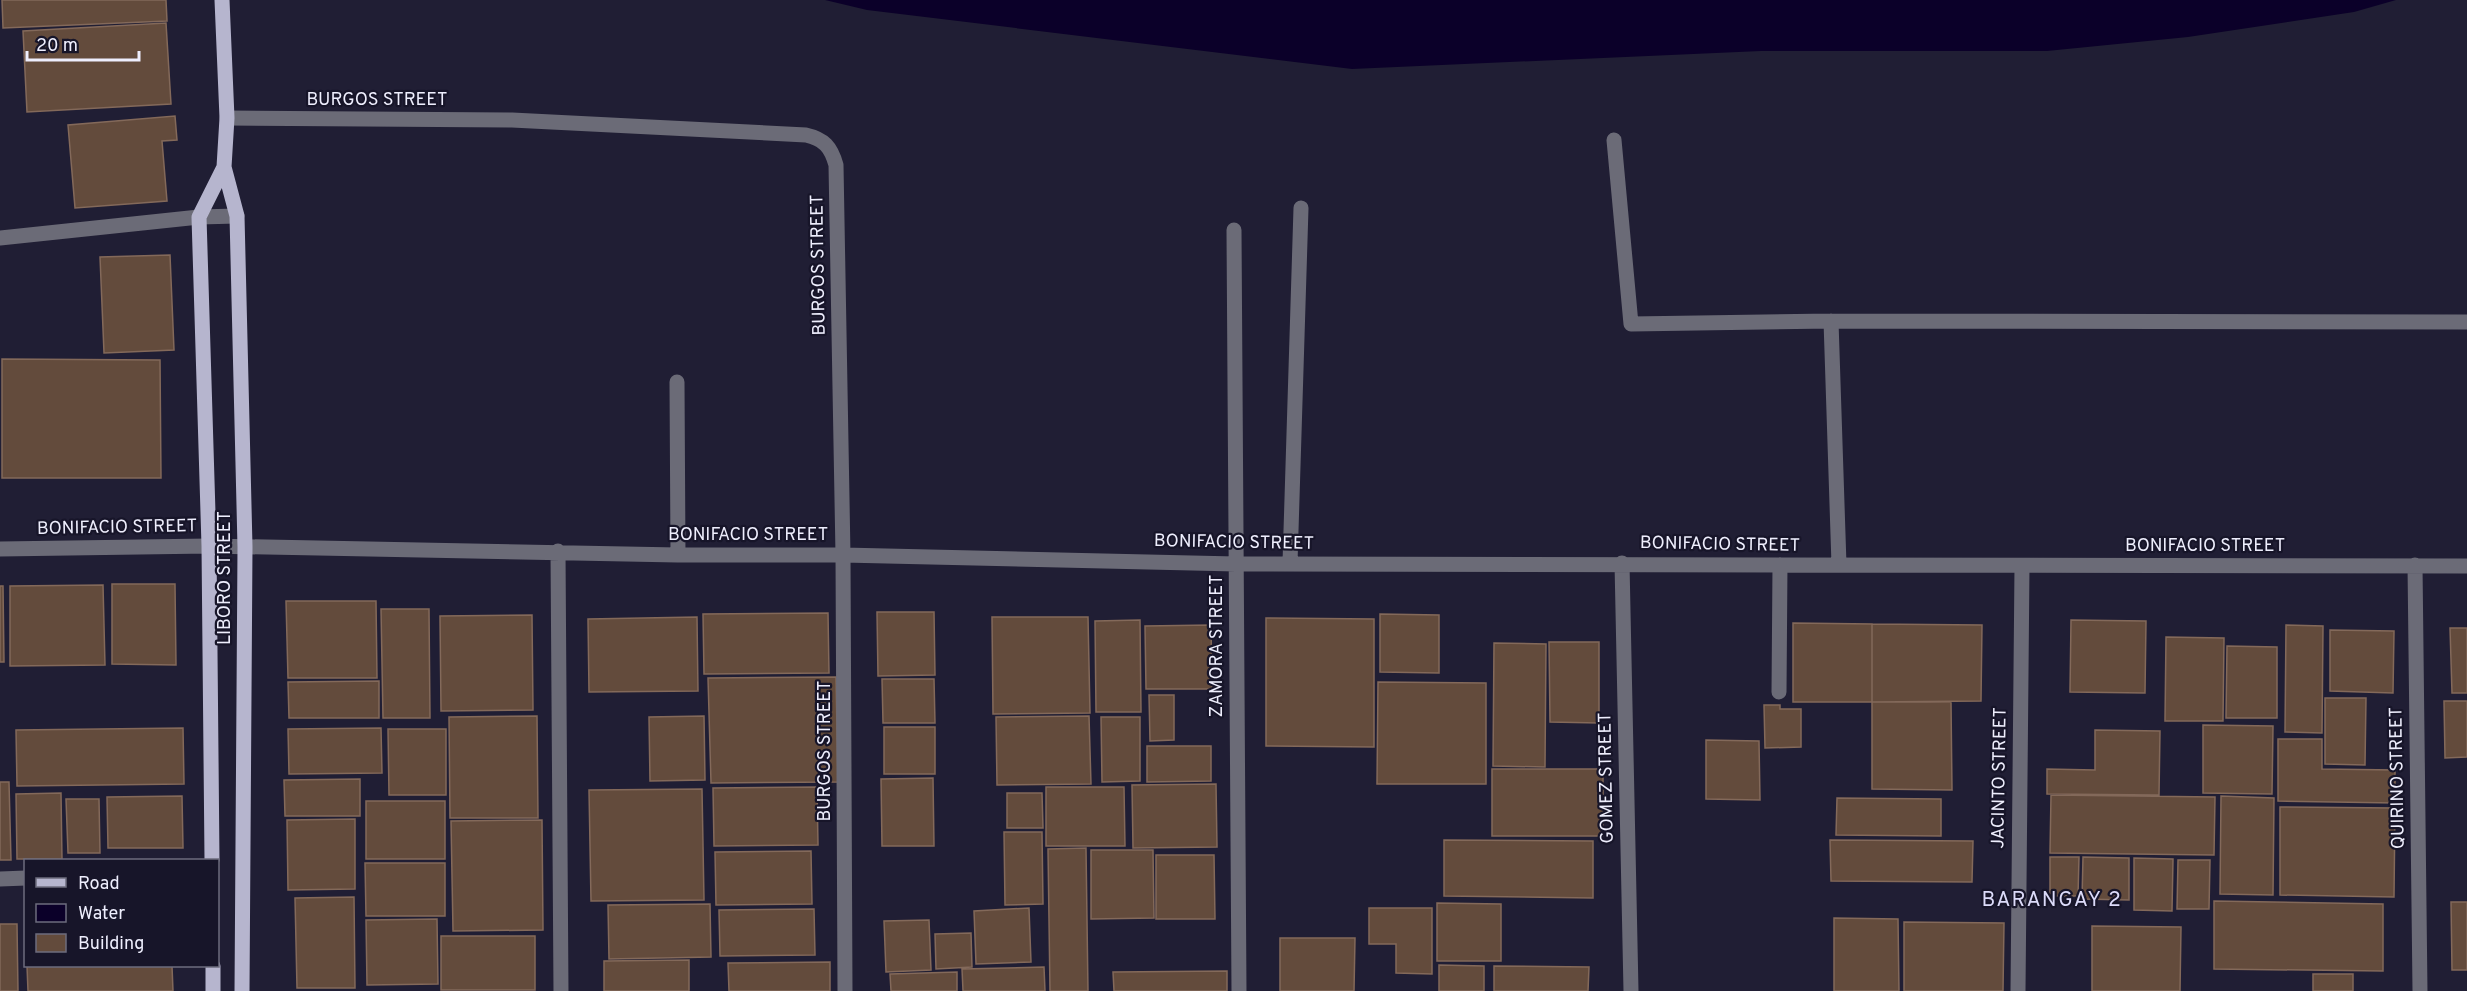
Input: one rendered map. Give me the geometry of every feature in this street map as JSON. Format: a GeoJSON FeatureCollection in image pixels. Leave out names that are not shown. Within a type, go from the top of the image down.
{"type":"FeatureCollection","features":[{"type":"Feature","properties":{"kind":"main road","name":"LIBORO STREET"},"geometry":{"type":"LineString","coordinates":[[222,0],[227,118],[224,167],[237,216],[246,547],[242,991]]}},
{"type":"Feature","properties":{"kind":"main road","name":"LIBORO STREET"},"geometry":{"type":"LineString","coordinates":[[212,859],[209,546],[199,217],[224,167]]}},
{"type":"Feature","properties":{"kind":"main road"},"geometry":{"type":"LineString","coordinates":[[213,967],[213,991]]}},
{"type":"Feature","properties":{"kind":"street","name":"BURGOS STREET"},"geometry":{"type":"LineString","coordinates":[[227,118],[512,120],[806,135],[818,137],[833,152],[836,165],[843,555],[845,991]]}},
{"type":"Feature","properties":{"kind":"street"},"geometry":{"type":"LineString","coordinates":[[1614,140],[1631,324],[1831,321],[2467,322]]}},
{"type":"Feature","properties":{"kind":"street"},"geometry":{"type":"LineString","coordinates":[[1290,563],[1301,208]]}},
{"type":"Feature","properties":{"kind":"street"},"geometry":{"type":"LineString","coordinates":[[0,238],[199,217],[237,216]]}},
{"type":"Feature","properties":{"kind":"street","name":"ZAMORA STREET"},"geometry":{"type":"LineString","coordinates":[[1234,230],[1239,991]]}},
{"type":"Feature","properties":{"kind":"street"},"geometry":{"type":"LineString","coordinates":[[1831,321],[1839,565]]}},
{"type":"Feature","properties":{"kind":"street"},"geometry":{"type":"LineString","coordinates":[[677,382],[678,555]]}},
{"type":"Feature","properties":{"kind":"street","name":"BONIFACIO STREET"},"geometry":{"type":"LineString","coordinates":[[0,549],[209,546],[678,555],[843,555],[1236,564],[2467,566]]}},
{"type":"Feature","properties":{"kind":"street"},"geometry":{"type":"LineString","coordinates":[[558,551],[561,991]]}},
{"type":"Feature","properties":{"kind":"street","name":"GOMEZ STREET"},"geometry":{"type":"LineString","coordinates":[[1622,563],[1631,991]]}},
{"type":"Feature","properties":{"kind":"street"},"geometry":{"type":"LineString","coordinates":[[1779,692],[1780,565]]}},
{"type":"Feature","properties":{"kind":"street","name":"QUIRINO STREET"},"geometry":{"type":"LineString","coordinates":[[2415,565],[2420,991]]}},
{"type":"Feature","properties":{"kind":"street","name":"JACINTO STREET"},"geometry":{"type":"LineString","coordinates":[[2018,991],[2022,566]]}},
{"type":"Feature","properties":{"kind":"street"},"geometry":{"type":"LineString","coordinates":[[0,879],[24,878]]}},
{"type":"Feature","properties":{"kind":"water"},"geometry":{"type":"Polygon","coordinates":[[[825,0],[2396,0],[2354,12],[2188,37],[2047,51],[1761,51],[1352,69],[867,10],[825,0]]]}},
{"type":"Feature","properties":{"kind":"building"},"geometry":{"type":"Polygon","coordinates":[[[2,0],[166,0],[167,21],[3,28],[2,0]]]}},
{"type":"Feature","properties":{"kind":"building"},"geometry":{"type":"Polygon","coordinates":[[[166,23],[171,104],[27,112],[23,31],[166,23]]]}},
{"type":"Feature","properties":{"kind":"building"},"geometry":{"type":"Polygon","coordinates":[[[175,116],[177,140],[162,141],[167,201],[75,208],[68,125],[175,116]]]}},
{"type":"Feature","properties":{"kind":"building"},"geometry":{"type":"Polygon","coordinates":[[[170,255],[174,350],[104,353],[100,257],[170,255]]]}},
{"type":"Feature","properties":{"kind":"building"},"geometry":{"type":"Polygon","coordinates":[[[2,359],[160,360],[161,478],[2,478],[2,359]]]}},
{"type":"Feature","properties":{"kind":"building"},"geometry":{"type":"Polygon","coordinates":[[[112,584],[175,584],[176,665],[112,664],[112,584]]]}},
{"type":"Feature","properties":{"kind":"building"},"geometry":{"type":"Polygon","coordinates":[[[103,585],[105,665],[10,666],[10,586],[103,585]]]}},
{"type":"Feature","properties":{"kind":"building"},"geometry":{"type":"Polygon","coordinates":[[[0,586],[3,586],[4,662],[0,662],[0,586]]]}},
{"type":"Feature","properties":{"kind":"building"},"geometry":{"type":"Polygon","coordinates":[[[286,601],[376,601],[377,678],[288,678],[286,601]]]}},
{"type":"Feature","properties":{"kind":"building"},"geometry":{"type":"Polygon","coordinates":[[[381,609],[429,609],[430,718],[383,718],[381,609]]]}},
{"type":"Feature","properties":{"kind":"building"},"geometry":{"type":"Polygon","coordinates":[[[877,612],[934,612],[935,675],[878,676],[877,612]]]}},
{"type":"Feature","properties":{"kind":"building"},"geometry":{"type":"Polygon","coordinates":[[[828,613],[829,673],[704,674],[703,614],[828,613]]]}},
{"type":"Feature","properties":{"kind":"building"},"geometry":{"type":"Polygon","coordinates":[[[1380,614],[1439,615],[1439,673],[1380,672],[1380,614]]]}},
{"type":"Feature","properties":{"kind":"building"},"geometry":{"type":"Polygon","coordinates":[[[532,615],[533,710],[441,711],[440,616],[532,615]]]}},
{"type":"Feature","properties":{"kind":"building"},"geometry":{"type":"Polygon","coordinates":[[[697,617],[698,691],[589,692],[588,619],[697,617]]]}},
{"type":"Feature","properties":{"kind":"building"},"geometry":{"type":"Polygon","coordinates":[[[992,617],[1088,617],[1090,713],[993,714],[992,617]]]}},
{"type":"Feature","properties":{"kind":"building"},"geometry":{"type":"Polygon","coordinates":[[[1266,618],[1374,619],[1374,747],[1266,746],[1266,618]]]}},
{"type":"Feature","properties":{"kind":"building"},"geometry":{"type":"Polygon","coordinates":[[[1140,620],[1141,712],[1096,712],[1095,621],[1140,620]]]}},
{"type":"Feature","properties":{"kind":"building"},"geometry":{"type":"Polygon","coordinates":[[[2071,620],[2146,621],[2145,693],[2070,692],[2071,620]]]}},
{"type":"Feature","properties":{"kind":"building"},"geometry":{"type":"Polygon","coordinates":[[[1793,623],[1872,624],[1872,702],[1793,702],[1793,623]]]}},
{"type":"Feature","properties":{"kind":"building"},"geometry":{"type":"Polygon","coordinates":[[[1872,624],[1982,625],[1981,701],[1872,702],[1872,624]]]}},
{"type":"Feature","properties":{"kind":"building"},"geometry":{"type":"Polygon","coordinates":[[[1211,625],[1212,689],[1146,689],[1145,626],[1211,625]]]}},
{"type":"Feature","properties":{"kind":"building"},"geometry":{"type":"Polygon","coordinates":[[[2286,625],[2323,626],[2322,733],[2285,732],[2286,625]]]}},
{"type":"Feature","properties":{"kind":"building"},"geometry":{"type":"Polygon","coordinates":[[[2450,628],[2467,628],[2467,693],[2452,693],[2450,628]]]}},
{"type":"Feature","properties":{"kind":"building"},"geometry":{"type":"Polygon","coordinates":[[[2330,630],[2394,631],[2393,693],[2330,691],[2330,630]]]}},
{"type":"Feature","properties":{"kind":"building"},"geometry":{"type":"Polygon","coordinates":[[[2166,637],[2224,638],[2223,721],[2165,721],[2166,637]]]}},
{"type":"Feature","properties":{"kind":"building"},"geometry":{"type":"Polygon","coordinates":[[[1549,642],[1599,642],[1599,723],[1550,722],[1549,642]]]}},
{"type":"Feature","properties":{"kind":"building"},"geometry":{"type":"Polygon","coordinates":[[[1494,643],[1546,644],[1545,767],[1493,766],[1494,643]]]}},
{"type":"Feature","properties":{"kind":"building"},"geometry":{"type":"Polygon","coordinates":[[[2227,646],[2277,647],[2277,718],[2226,718],[2227,646]]]}},
{"type":"Feature","properties":{"kind":"building"},"geometry":{"type":"Polygon","coordinates":[[[836,677],[838,782],[711,783],[708,678],[836,677]]]}},
{"type":"Feature","properties":{"kind":"building"},"geometry":{"type":"Polygon","coordinates":[[[882,679],[934,679],[935,723],[883,723],[882,679]]]}},
{"type":"Feature","properties":{"kind":"building"},"geometry":{"type":"Polygon","coordinates":[[[379,681],[379,718],[289,718],[288,682],[379,681]]]}},
{"type":"Feature","properties":{"kind":"building"},"geometry":{"type":"Polygon","coordinates":[[[1378,682],[1486,683],[1486,784],[1377,784],[1378,682]]]}},
{"type":"Feature","properties":{"kind":"building"},"geometry":{"type":"Polygon","coordinates":[[[1149,695],[1174,695],[1174,740],[1150,741],[1149,695]]]}},
{"type":"Feature","properties":{"kind":"building"},"geometry":{"type":"Polygon","coordinates":[[[2325,698],[2366,698],[2365,765],[2325,764],[2325,698]]]}},
{"type":"Feature","properties":{"kind":"building"},"geometry":{"type":"Polygon","coordinates":[[[2444,701],[2467,701],[2467,757],[2445,758],[2444,701]]]}},
{"type":"Feature","properties":{"kind":"building"},"geometry":{"type":"Polygon","coordinates":[[[1872,702],[1951,702],[1952,790],[1872,789],[1872,702]]]}},
{"type":"Feature","properties":{"kind":"building"},"geometry":{"type":"Polygon","coordinates":[[[1764,705],[1780,705],[1780,709],[1801,709],[1801,747],[1765,748],[1764,705]]]}},
{"type":"Feature","properties":{"kind":"building"},"geometry":{"type":"Polygon","coordinates":[[[537,716],[538,818],[450,818],[449,717],[537,716]]]}},
{"type":"Feature","properties":{"kind":"building"},"geometry":{"type":"Polygon","coordinates":[[[704,716],[705,780],[650,781],[649,717],[704,716]]]}},
{"type":"Feature","properties":{"kind":"building"},"geometry":{"type":"Polygon","coordinates":[[[1089,716],[1091,784],[997,785],[996,717],[1089,716]]]}},
{"type":"Feature","properties":{"kind":"building"},"geometry":{"type":"Polygon","coordinates":[[[1101,717],[1140,717],[1140,781],[1102,782],[1101,717]]]}},
{"type":"Feature","properties":{"kind":"building"},"geometry":{"type":"Polygon","coordinates":[[[2203,725],[2273,726],[2272,794],[2203,793],[2203,725]]]}},
{"type":"Feature","properties":{"kind":"building"},"geometry":{"type":"Polygon","coordinates":[[[884,727],[935,727],[935,774],[884,774],[884,727]]]}},
{"type":"Feature","properties":{"kind":"building"},"geometry":{"type":"Polygon","coordinates":[[[183,728],[184,784],[17,786],[16,730],[183,728]]]}},
{"type":"Feature","properties":{"kind":"building"},"geometry":{"type":"Polygon","coordinates":[[[381,728],[382,773],[289,774],[288,729],[381,728]]]}},
{"type":"Feature","properties":{"kind":"building"},"geometry":{"type":"Polygon","coordinates":[[[388,729],[446,729],[446,795],[389,795],[388,729]]]}},
{"type":"Feature","properties":{"kind":"building"},"geometry":{"type":"Polygon","coordinates":[[[2095,730],[2160,731],[2159,795],[2047,794],[2047,769],[2095,770],[2095,730]]]}},
{"type":"Feature","properties":{"kind":"building"},"geometry":{"type":"Polygon","coordinates":[[[2278,739],[2322,739],[2322,769],[2395,770],[2395,803],[2278,801],[2278,739]]]}},
{"type":"Feature","properties":{"kind":"building"},"geometry":{"type":"Polygon","coordinates":[[[1706,740],[1759,741],[1760,800],[1706,799],[1706,740]]]}},
{"type":"Feature","properties":{"kind":"building"},"geometry":{"type":"Polygon","coordinates":[[[1147,746],[1211,746],[1211,781],[1147,782],[1147,746]]]}},
{"type":"Feature","properties":{"kind":"building"},"geometry":{"type":"Polygon","coordinates":[[[1492,769],[1603,769],[1603,836],[1492,836],[1492,769]]]}},
{"type":"Feature","properties":{"kind":"building"},"geometry":{"type":"Polygon","coordinates":[[[933,778],[934,846],[882,846],[881,779],[933,778]]]}},
{"type":"Feature","properties":{"kind":"building"},"geometry":{"type":"Polygon","coordinates":[[[360,779],[360,816],[285,816],[284,780],[360,779]]]}},
{"type":"Feature","properties":{"kind":"building"},"geometry":{"type":"Polygon","coordinates":[[[0,782],[9,782],[11,860],[0,860],[0,782]]]}},
{"type":"Feature","properties":{"kind":"building"},"geometry":{"type":"Polygon","coordinates":[[[1216,784],[1217,847],[1133,848],[1132,785],[1216,784]]]}},
{"type":"Feature","properties":{"kind":"building"},"geometry":{"type":"Polygon","coordinates":[[[817,787],[818,845],[714,846],[713,788],[817,787]]]}},
{"type":"Feature","properties":{"kind":"building"},"geometry":{"type":"Polygon","coordinates":[[[1046,787],[1124,787],[1125,846],[1046,846],[1046,787]]]}},
{"type":"Feature","properties":{"kind":"building"},"geometry":{"type":"Polygon","coordinates":[[[702,789],[704,900],[591,901],[589,790],[702,789]]]}},
{"type":"Feature","properties":{"kind":"building"},"geometry":{"type":"Polygon","coordinates":[[[61,793],[62,859],[17,859],[16,794],[61,793]]]}},
{"type":"Feature","properties":{"kind":"building"},"geometry":{"type":"Polygon","coordinates":[[[1007,793],[1042,793],[1043,828],[1007,828],[1007,793]]]}},
{"type":"Feature","properties":{"kind":"building"},"geometry":{"type":"Polygon","coordinates":[[[2051,795],[2215,797],[2214,855],[2050,853],[2051,795]]]}},
{"type":"Feature","properties":{"kind":"building"},"geometry":{"type":"Polygon","coordinates":[[[182,796],[183,848],[108,848],[107,797],[182,796]]]}},
{"type":"Feature","properties":{"kind":"building"},"geometry":{"type":"Polygon","coordinates":[[[2221,796],[2274,798],[2273,895],[2220,894],[2221,796]]]}},
{"type":"Feature","properties":{"kind":"building"},"geometry":{"type":"Polygon","coordinates":[[[1837,798],[1941,799],[1941,836],[1836,835],[1837,798]]]}},
{"type":"Feature","properties":{"kind":"building"},"geometry":{"type":"Polygon","coordinates":[[[66,799],[99,799],[100,853],[68,853],[66,799]]]}},
{"type":"Feature","properties":{"kind":"building"},"geometry":{"type":"Polygon","coordinates":[[[366,801],[445,801],[445,859],[366,859],[366,801]]]}},
{"type":"Feature","properties":{"kind":"building"},"geometry":{"type":"Polygon","coordinates":[[[2280,807],[2395,808],[2394,897],[2280,895],[2280,807]]]}},
{"type":"Feature","properties":{"kind":"building"},"geometry":{"type":"Polygon","coordinates":[[[355,819],[355,889],[288,890],[287,820],[355,819]]]}},
{"type":"Feature","properties":{"kind":"building"},"geometry":{"type":"Polygon","coordinates":[[[542,820],[543,930],[453,931],[451,821],[542,820]]]}},
{"type":"Feature","properties":{"kind":"building"},"geometry":{"type":"Polygon","coordinates":[[[1004,832],[1042,832],[1043,904],[1005,905],[1004,832]]]}},
{"type":"Feature","properties":{"kind":"building"},"geometry":{"type":"Polygon","coordinates":[[[1444,840],[1593,841],[1593,898],[1444,896],[1444,840]]]}},
{"type":"Feature","properties":{"kind":"building"},"geometry":{"type":"Polygon","coordinates":[[[1830,840],[1973,841],[1972,882],[1831,881],[1830,840]]]}},
{"type":"Feature","properties":{"kind":"building"},"geometry":{"type":"Polygon","coordinates":[[[1086,848],[1088,991],[1050,991],[1048,849],[1086,848]]]}},
{"type":"Feature","properties":{"kind":"building"},"geometry":{"type":"Polygon","coordinates":[[[1091,850],[1153,850],[1154,918],[1091,919],[1091,850]]]}},
{"type":"Feature","properties":{"kind":"building"},"geometry":{"type":"Polygon","coordinates":[[[811,851],[812,904],[716,905],[715,852],[811,851]]]}},
{"type":"Feature","properties":{"kind":"building"},"geometry":{"type":"Polygon","coordinates":[[[1156,855],[1214,855],[1215,919],[1156,919],[1156,855]]]}},
{"type":"Feature","properties":{"kind":"building"},"geometry":{"type":"Polygon","coordinates":[[[2050,857],[2079,857],[2078,896],[2050,896],[2050,857]]]}},
{"type":"Feature","properties":{"kind":"building"},"geometry":{"type":"Polygon","coordinates":[[[2083,857],[2129,858],[2129,900],[2082,899],[2083,857]]]}},
{"type":"Feature","properties":{"kind":"building"},"geometry":{"type":"Polygon","coordinates":[[[2134,858],[2173,859],[2172,911],[2134,910],[2134,858]]]}},
{"type":"Feature","properties":{"kind":"building"},"geometry":{"type":"Polygon","coordinates":[[[2178,860],[2210,860],[2209,909],[2177,909],[2178,860]]]}},
{"type":"Feature","properties":{"kind":"building"},"geometry":{"type":"Polygon","coordinates":[[[365,863],[445,863],[445,916],[366,916],[365,863]]]}},
{"type":"Feature","properties":{"kind":"building"},"geometry":{"type":"Polygon","coordinates":[[[354,897],[355,988],[297,988],[295,898],[354,897]]]}},
{"type":"Feature","properties":{"kind":"building"},"geometry":{"type":"Polygon","coordinates":[[[2214,901],[2383,904],[2383,971],[2214,969],[2214,901]]]}},
{"type":"Feature","properties":{"kind":"building"},"geometry":{"type":"Polygon","coordinates":[[[2451,902],[2467,902],[2467,970],[2452,970],[2451,902]]]}},
{"type":"Feature","properties":{"kind":"building"},"geometry":{"type":"Polygon","coordinates":[[[1437,903],[1501,904],[1501,961],[1437,961],[1437,903]]]}},
{"type":"Feature","properties":{"kind":"building"},"geometry":{"type":"Polygon","coordinates":[[[710,904],[711,957],[609,959],[608,905],[710,904]]]}},
{"type":"Feature","properties":{"kind":"building"},"geometry":{"type":"Polygon","coordinates":[[[1029,908],[1031,962],[976,964],[974,911],[1029,908]]]}},
{"type":"Feature","properties":{"kind":"building"},"geometry":{"type":"Polygon","coordinates":[[[1369,908],[1432,908],[1432,974],[1396,973],[1396,944],[1369,944],[1369,908]]]}},
{"type":"Feature","properties":{"kind":"building"},"geometry":{"type":"Polygon","coordinates":[[[814,909],[815,955],[720,956],[719,910],[814,909]]]}},
{"type":"Feature","properties":{"kind":"building"},"geometry":{"type":"Polygon","coordinates":[[[1834,918],[1898,919],[1899,991],[1834,991],[1834,918]]]}},
{"type":"Feature","properties":{"kind":"building"},"geometry":{"type":"Polygon","coordinates":[[[437,919],[438,984],[367,985],[366,920],[437,919]]]}},
{"type":"Feature","properties":{"kind":"building"},"geometry":{"type":"Polygon","coordinates":[[[929,920],[931,970],[886,972],[884,921],[929,920]]]}},
{"type":"Feature","properties":{"kind":"building"},"geometry":{"type":"Polygon","coordinates":[[[1904,922],[2004,923],[2003,991],[1904,991],[1904,922]]]}},
{"type":"Feature","properties":{"kind":"building"},"geometry":{"type":"Polygon","coordinates":[[[0,924],[17,924],[18,991],[0,991],[0,924]]]}},
{"type":"Feature","properties":{"kind":"building"},"geometry":{"type":"Polygon","coordinates":[[[2092,926],[2181,927],[2180,991],[2092,991],[2092,926]]]}},
{"type":"Feature","properties":{"kind":"building"},"geometry":{"type":"Polygon","coordinates":[[[971,933],[972,967],[936,969],[935,934],[971,933]]]}},
{"type":"Feature","properties":{"kind":"building"},"geometry":{"type":"Polygon","coordinates":[[[441,936],[535,936],[535,990],[441,990],[441,936]]]}},
{"type":"Feature","properties":{"kind":"building"},"geometry":{"type":"Polygon","coordinates":[[[1280,938],[1355,938],[1354,991],[1280,991],[1280,938]]]}},
{"type":"Feature","properties":{"kind":"building"},"geometry":{"type":"Polygon","coordinates":[[[689,960],[689,991],[604,991],[604,961],[689,960]]]}},
{"type":"Feature","properties":{"kind":"building"},"geometry":{"type":"Polygon","coordinates":[[[830,962],[830,991],[729,991],[728,963],[830,962]]]}},
{"type":"Feature","properties":{"kind":"building"},"geometry":{"type":"Polygon","coordinates":[[[1439,965],[1484,966],[1484,991],[1439,991],[1439,965]]]}},
{"type":"Feature","properties":{"kind":"building"},"geometry":{"type":"Polygon","coordinates":[[[1494,966],[1589,967],[1588,991],[1494,991],[1494,966]]]}},
{"type":"Feature","properties":{"kind":"building"},"geometry":{"type":"Polygon","coordinates":[[[27,967],[172,967],[173,991],[28,991],[27,967]]]}},
{"type":"Feature","properties":{"kind":"building"},"geometry":{"type":"Polygon","coordinates":[[[1044,967],[1045,991],[963,991],[962,969],[1044,967]]]}},
{"type":"Feature","properties":{"kind":"building"},"geometry":{"type":"Polygon","coordinates":[[[1227,971],[1227,991],[1114,991],[1113,972],[1227,971]]]}},
{"type":"Feature","properties":{"kind":"building"},"geometry":{"type":"Polygon","coordinates":[[[957,972],[957,991],[891,991],[890,974],[957,972]]]}},
{"type":"Feature","properties":{"kind":"building"},"geometry":{"type":"Polygon","coordinates":[[[2313,974],[2353,974],[2353,991],[2313,991],[2313,974]]]}},
{"type":"Feature","properties":{"kind":"district","name":"BARANGAY 2"},"geometry":{"type":"Point","coordinates":[2052,900]}}]}
